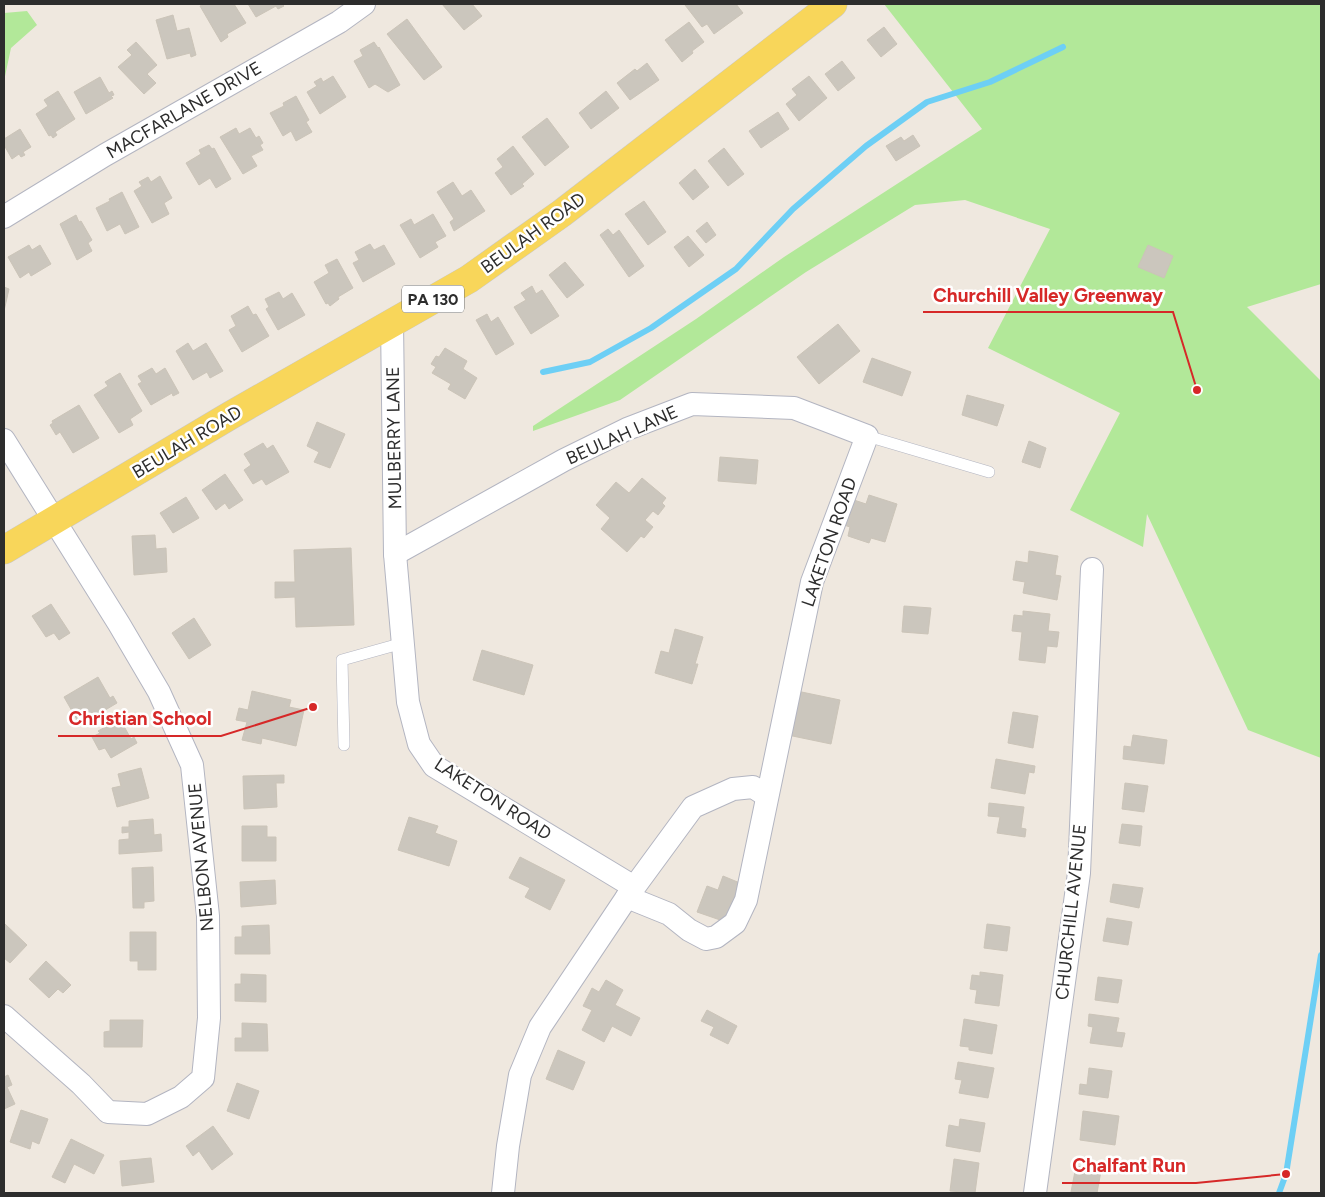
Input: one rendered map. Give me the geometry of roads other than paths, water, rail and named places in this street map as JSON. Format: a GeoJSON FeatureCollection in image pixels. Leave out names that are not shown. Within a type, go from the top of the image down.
{"type":"FeatureCollection","features":[{"type":"Feature","properties":{"kind":"main road","name":"BEULAH ROAD"},"geometry":{"type":"LineString","coordinates":[[4,550],[231,415],[469,279],[562,213],[833,4]]}},
{"type":"Feature","properties":{"kind":"street","name":"MACFARLANE DRIVE"},"geometry":{"type":"LineString","coordinates":[[4,216],[114,150],[339,22],[364,4]]}},
{"type":"Feature","properties":{"kind":"street","name":"MULBERRY LANE"},"geometry":{"type":"LineString","coordinates":[[392,322],[395,554]]}},
{"type":"Feature","properties":{"kind":"street","name":"BEULAH LANE"},"geometry":{"type":"LineString","coordinates":[[395,554],[572,456],[627,429],[692,404],[794,408],[867,436]]}},
{"type":"Feature","properties":{"kind":"street","name":"LAKETON ROAD"},"geometry":{"type":"LineString","coordinates":[[395,554],[408,702],[419,744],[434,766],[630,892],[669,914],[689,930],[706,939],[716,937],[735,923],[746,900],[812,582],[867,436]]}},
{"type":"Feature","properties":{"kind":"street","name":"NELBON AVENUE"},"geometry":{"type":"LineString","coordinates":[[4,440],[56,520],[159,692],[192,765],[208,916],[209,1018],[203,1078],[181,1097],[147,1114],[108,1112],[81,1084],[4,1016]]}},
{"type":"Feature","properties":{"kind":"street","name":"CHURCHILL AVENUE"},"geometry":{"type":"LineString","coordinates":[[1035,1193],[1079,873],[1092,569]]}},
{"type":"Feature","properties":{"kind":"street"},"geometry":{"type":"LineString","coordinates":[[502,1193],[520,1075],[540,1027],[630,892],[693,807],[733,789],[753,787],[767,796]]}},
{"type":"Feature","properties":{"kind":"lane"},"geometry":{"type":"LineString","coordinates":[[867,436],[989,472]]}},
{"type":"Feature","properties":{"kind":"lane"},"geometry":{"type":"LineString","coordinates":[[344,745],[342,660],[403,643]]}},
{"type":"Feature","properties":{"kind":"waterway"},"geometry":{"type":"LineString","coordinates":[[543,372],[590,362],[651,328],[736,269],[793,209],[866,146],[927,102],[990,82],[1063,47]]}},
{"type":"Feature","properties":{"kind":"waterway"},"geometry":{"type":"LineString","coordinates":[[1279,1193],[1286,1174],[1321,955]]}},
{"type":"Feature","properties":{"kind":"place","name":"Churchill Valley Greenway"},"geometry":{"type":"Point","coordinates":[1197,390]}},
{"type":"Feature","properties":{"kind":"place","name":"Christian School"},"geometry":{"type":"Point","coordinates":[313,707]}},
{"type":"Feature","properties":{"kind":"place","name":"Chalfant Run"},"geometry":{"type":"Point","coordinates":[1286,1174]}}]}
